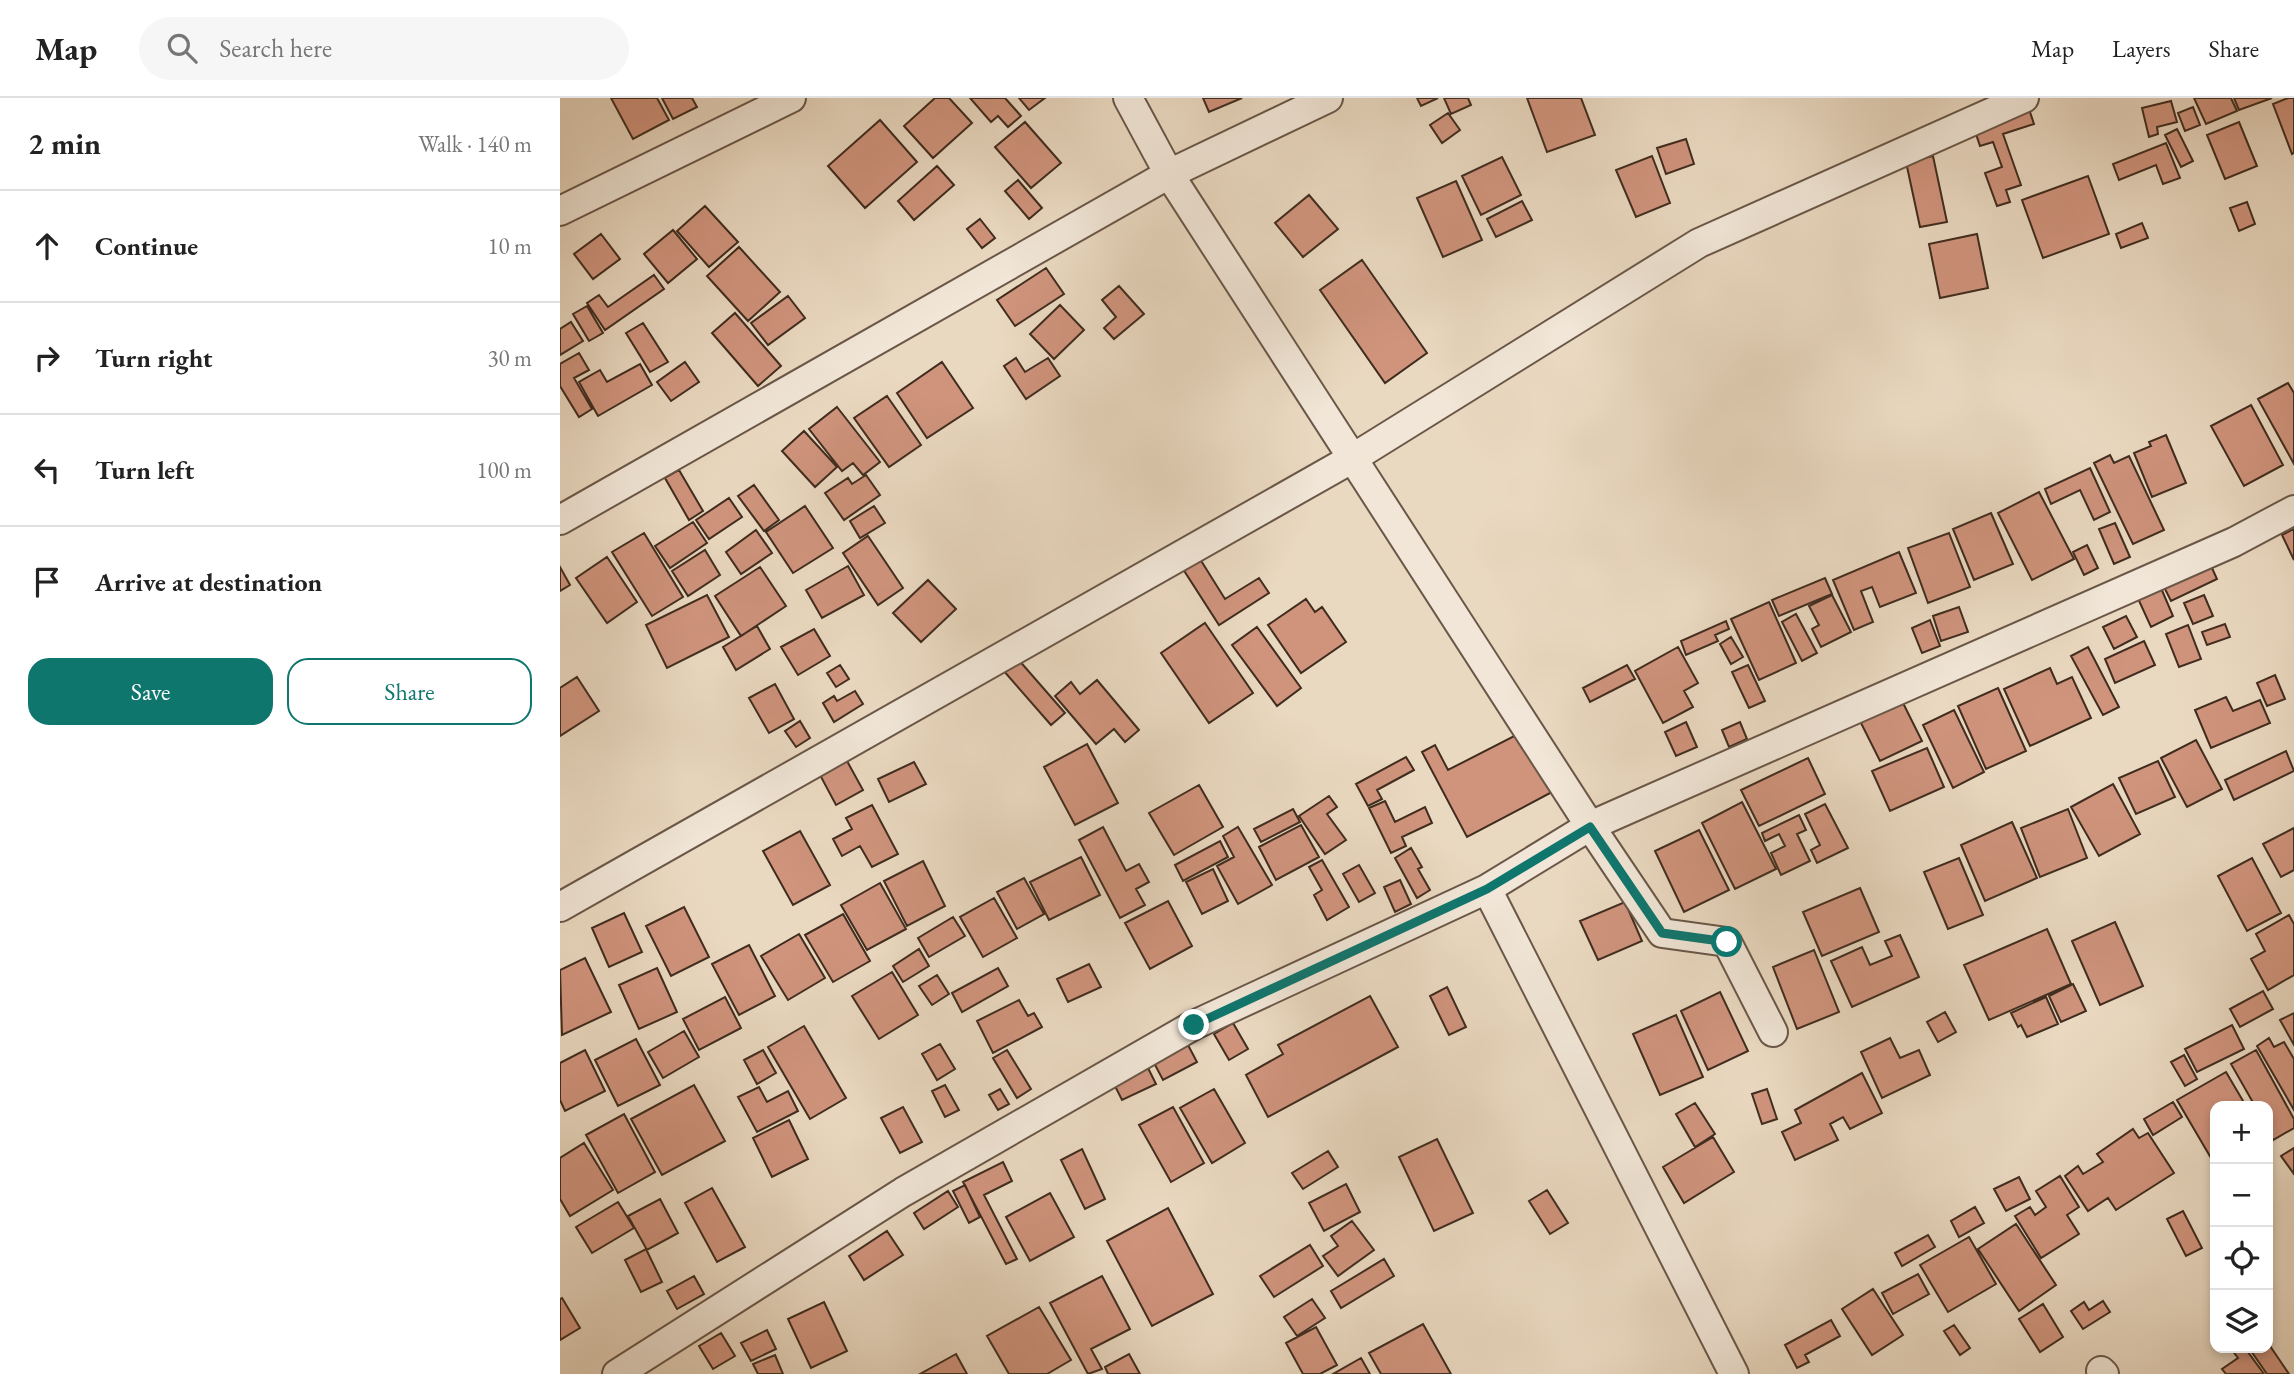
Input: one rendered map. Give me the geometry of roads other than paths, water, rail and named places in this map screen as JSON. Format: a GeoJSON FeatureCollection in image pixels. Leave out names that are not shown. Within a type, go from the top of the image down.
{"type":"FeatureCollection","features":[{"type":"Feature","properties":{"kind":"street"},"geometry":{"type":"LineString","coordinates":[[560,211],[790,98]]}},
{"type":"Feature","properties":{"kind":"street"},"geometry":{"type":"LineString","coordinates":[[1128,98],[1169,174],[1590,827],[1662,933],[1727,942],[1773,1032]]}},
{"type":"Feature","properties":{"kind":"street"},"geometry":{"type":"LineString","coordinates":[[560,520],[1169,174],[1328,98]]}},
{"type":"Feature","properties":{"kind":"street"},"geometry":{"type":"LineString","coordinates":[[560,907],[1353,458],[1699,243],[2024,98]]}},
{"type":"Feature","properties":{"kind":"street"},"geometry":{"type":"LineString","coordinates":[[617,1374],[903,1192],[1194,1025],[1487,889],[1590,827],[2234,541],[2294,510]]}},
{"type":"Feature","properties":{"kind":"street"},"geometry":{"type":"LineString","coordinates":[[1487,889],[1734,1374]]}}]}
